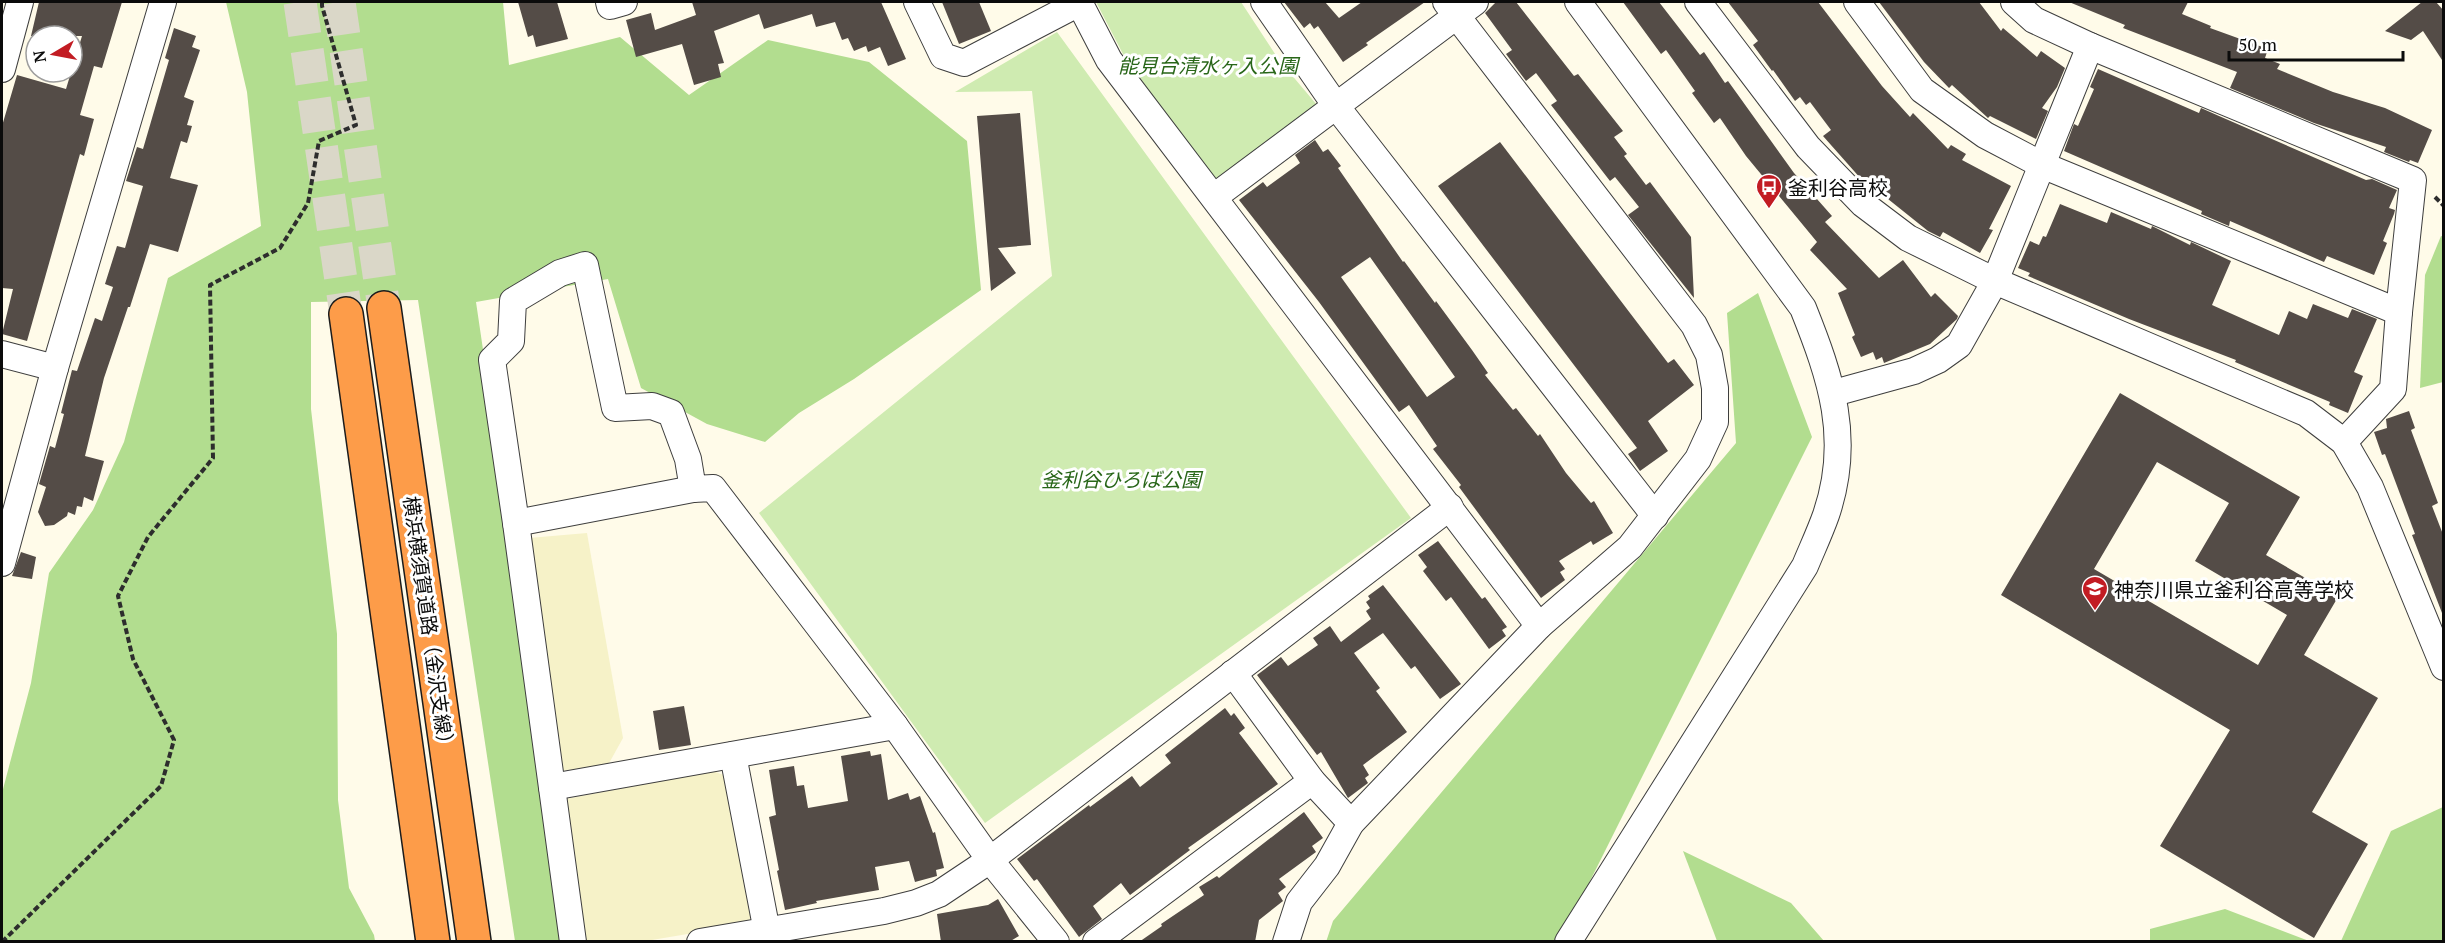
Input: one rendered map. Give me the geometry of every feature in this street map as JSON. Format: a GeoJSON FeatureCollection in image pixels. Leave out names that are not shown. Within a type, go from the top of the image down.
{"type":"FeatureCollection","features":[{"type":"Feature","properties":{"kind":"highway","name":"横浜横須賀道路（金沢支線）"},"geometry":{"type":"LineString","coordinates":[[384,308],[474,942]]}},
{"type":"Feature","properties":{"kind":"highway","name":"横浜横須賀道路（金沢支線）"},"geometry":{"type":"LineString","coordinates":[[346,314],[433,942]]}},
{"type":"Feature","properties":{"kind":"street"},"geometry":{"type":"LineString","coordinates":[[2,69],[20,2]]}},
{"type":"Feature","properties":{"kind":"street"},"geometry":{"type":"LineString","coordinates":[[2,563],[11,491],[55,368],[163,2]]}},
{"type":"Feature","properties":{"kind":"street"},"geometry":{"type":"LineString","coordinates":[[609,2],[610,6],[624,2]]}},
{"type":"Feature","properties":{"kind":"street"},"geometry":{"type":"LineString","coordinates":[[917,2],[943,56],[964,63],[1079,2],[1109,60],[1539,626]]}},
{"type":"Feature","properties":{"kind":"street"},"geometry":{"type":"LineString","coordinates":[[1264,2],[1336,106],[1655,516]]}},
{"type":"Feature","properties":{"kind":"street"},"geometry":{"type":"LineString","coordinates":[[1568,942],[1804,566],[1827,514],[1835,478],[1839,441],[1834,393],[1824,360],[1803,308],[1578,2]]}},
{"type":"Feature","properties":{"kind":"street"},"geometry":{"type":"LineString","coordinates":[[1698,2],[1808,147],[1863,204],[1908,238],[1995,280],[2306,413],[2344,442],[2370,488],[2444,667]]}},
{"type":"Feature","properties":{"kind":"street"},"geometry":{"type":"LineString","coordinates":[[1857,2],[1922,90],[1985,135],[2042,165],[2399,312]]}},
{"type":"Feature","properties":{"kind":"street"},"geometry":{"type":"LineString","coordinates":[[2014,2],[2034,20],[2090,46],[2413,180],[2399,312],[2394,388],[2344,442]]}},
{"type":"Feature","properties":{"kind":"street"},"geometry":{"type":"LineString","coordinates":[[1214,197],[1336,106],[1459,6],[1694,325],[1709,355],[1715,388],[1715,422],[1698,459],[1655,516],[1630,547],[1539,626],[1351,823],[1327,866],[1299,902],[1286,942]]}},
{"type":"Feature","properties":{"kind":"street"},"geometry":{"type":"LineString","coordinates":[[1834,393],[1914,371],[1938,360],[1959,345],[1995,280],[2090,46]]}},
{"type":"Feature","properties":{"kind":"street"},"geometry":{"type":"LineString","coordinates":[[573,942],[492,360],[512,341],[513,301],[560,273],[585,265],[615,408],[652,406],[671,413],[688,459],[693,489]]}},
{"type":"Feature","properties":{"kind":"street"},"geometry":{"type":"LineString","coordinates":[[2,354],[55,368]]}},
{"type":"Feature","properties":{"kind":"street"},"geometry":{"type":"LineString","coordinates":[[516,523],[693,489],[713,488],[895,726],[990,860],[1056,942]]}},
{"type":"Feature","properties":{"kind":"street"},"geometry":{"type":"LineString","coordinates":[[700,942],[768,935],[884,911],[916,903],[939,894],[990,860],[1450,507]]}},
{"type":"Feature","properties":{"kind":"street"},"geometry":{"type":"LineString","coordinates":[[1233,673],[1312,781],[1351,823]]}},
{"type":"Feature","properties":{"kind":"street"},"geometry":{"type":"LineString","coordinates":[[552,787],[895,726]]}},
{"type":"Feature","properties":{"kind":"street"},"geometry":{"type":"LineString","coordinates":[[733,755],[768,935]]}},
{"type":"Feature","properties":{"kind":"street"},"geometry":{"type":"LineString","coordinates":[[1096,942],[1312,781]]}},
{"type":"Feature","properties":{"kind":"path"},"geometry":{"type":"LineString","coordinates":[[2,942],[161,786],[174,740],[132,659],[118,596],[148,537],[213,458],[210,285],[280,248],[308,203],[319,141],[356,125],[322,2]]}},
{"type":"Feature","properties":{"kind":"shaded area"},"geometry":{"type":"Polygon","coordinates":[[[587,533],[623,738],[608,765],[559,771],[529,538],[587,533]]]}},
{"type":"Feature","properties":{"kind":"shaded area"},"geometry":{"type":"Polygon","coordinates":[[[713,771],[726,776],[752,915],[747,924],[646,941],[583,941],[566,799],[713,771]]]}},
{"type":"Feature","properties":{"kind":"green space"},"geometry":{"type":"Polygon","coordinates":[[[226,2],[503,2],[509,65],[620,37],[689,95],[768,40],[869,62],[967,141],[981,290],[854,379],[799,413],[765,442],[707,424],[641,388],[608,279],[476,302],[570,941],[515,941],[418,300],[311,302],[311,409],[337,634],[338,800],[349,888],[375,941],[2,942],[2,793],[31,683],[49,573],[93,510],[124,442],[168,278],[261,226],[247,92],[226,2]]]}},
{"type":"Feature","properties":{"kind":"green space","name":"能見台清水ヶ入公園"},"geometry":{"type":"Polygon","coordinates":[[[1096,2],[1241,2],[1279,60],[1317,105],[1214,182],[1123,54],[1096,2]]]}},
{"type":"Feature","properties":{"kind":"green space","name":"釜利谷ひろば公園"},"geometry":{"type":"Polygon","coordinates":[[[1057,32],[1411,518],[985,823],[759,513],[1052,276],[1032,91],[955,92],[1057,32]]]}},
{"type":"Feature","properties":{"kind":"green space"},"geometry":{"type":"Polygon","coordinates":[[[2441,236],[2444,237],[2443,382],[2420,388],[2425,275],[2441,236]]]}},
{"type":"Feature","properties":{"kind":"green space"},"geometry":{"type":"Polygon","coordinates":[[[1758,293],[1812,437],[1560,941],[1326,942],[1333,921],[1736,443],[1727,313],[1758,293]]]}},
{"type":"Feature","properties":{"kind":"green space"},"geometry":{"type":"Polygon","coordinates":[[[2443,807],[2443,941],[2341,941],[2391,831],[2443,807]]]}},
{"type":"Feature","properties":{"kind":"green space"},"geometry":{"type":"Polygon","coordinates":[[[1683,851],[1791,903],[1824,941],[1717,941],[1683,851]]]}},
{"type":"Feature","properties":{"kind":"green space"},"geometry":{"type":"Polygon","coordinates":[[[2225,909],[2309,941],[2150,941],[2150,929],[2225,909]]]}},
{"type":"Feature","properties":{"kind":"building"},"geometry":{"type":"Polygon","coordinates":[[[39,2],[122,2],[102,68],[94,66],[80,115],[94,119],[84,156],[80,154],[27,341],[2,334],[13,289],[2,288],[2,126],[17,75],[24,77],[24,84],[48,84],[66,89],[68,84],[84,84],[84,24],[34,24],[39,2]]]}},
{"type":"Feature","properties":{"kind":"building"},"geometry":{"type":"Polygon","coordinates":[[[518,2],[557,2],[568,39],[536,47],[533,35],[528,37],[518,2]]]}},
{"type":"Feature","properties":{"kind":"building"},"geometry":{"type":"Polygon","coordinates":[[[692,2],[881,2],[906,59],[888,66],[880,47],[868,52],[866,46],[854,51],[848,38],[842,40],[835,22],[816,27],[812,14],[764,29],[759,14],[714,31],[724,63],[718,64],[721,77],[694,85],[682,44],[636,57],[626,20],[651,13],[655,30],[696,15],[692,2]]]}},
{"type":"Feature","properties":{"kind":"building"},"geometry":{"type":"Polygon","coordinates":[[[942,2],[979,2],[991,31],[959,44],[942,2]]]}},
{"type":"Feature","properties":{"kind":"building"},"geometry":{"type":"Polygon","coordinates":[[[1284,2],[1325,2],[1339,18],[1362,2],[1425,2],[1343,62],[1318,26],[1314,29],[1310,23],[1304,28],[1284,2]]]}},
{"type":"Feature","properties":{"kind":"building"},"geometry":{"type":"Polygon","coordinates":[[[1496,2],[1516,2],[1574,76],[1578,74],[1623,131],[1614,137],[1627,154],[1624,156],[1646,185],[1650,182],[1691,237],[1694,298],[1628,215],[1639,207],[1615,177],[1610,181],[1551,105],[1557,101],[1536,73],[1526,81],[1506,54],[1512,50],[1485,13],[1496,2]]]}},
{"type":"Feature","properties":{"kind":"building"},"geometry":{"type":"Polygon","coordinates":[[[1623,2],[1659,2],[1700,55],[1704,52],[1725,83],[1728,81],[1794,173],[1832,216],[1825,222],[1879,278],[1903,260],[1931,297],[1935,293],[1958,316],[1957,319],[1930,344],[1884,363],[1882,357],[1876,360],[1873,352],[1861,357],[1838,293],[1847,289],[1810,250],[1817,242],[1746,156],[1720,118],[1714,123],[1692,93],[1695,91],[1666,50],[1661,54],[1623,2]]]}},
{"type":"Feature","properties":{"kind":"building"},"geometry":{"type":"Polygon","coordinates":[[[1728,2],[1818,2],[1882,86],[1910,117],[1913,113],[1948,149],[1951,145],[1966,154],[1962,160],[2011,186],[1989,229],[1993,230],[1980,253],[1943,232],[1940,237],[1928,231],[1862,180],[1823,136],[1831,130],[1810,102],[1806,105],[1800,97],[1795,101],[1772,71],[1753,45],[1758,41],[1728,2]]]}},
{"type":"Feature","properties":{"kind":"building"},"geometry":{"type":"Polygon","coordinates":[[[1879,2],[1979,2],[2001,31],[2003,28],[2037,57],[2041,51],[2065,68],[2057,87],[2042,108],[2048,111],[2036,139],[1990,116],[1988,118],[1952,85],[1949,88],[1924,62],[1879,2]]]}},
{"type":"Feature","properties":{"kind":"building"},"geometry":{"type":"Polygon","coordinates":[[[2069,2],[2188,2],[2182,14],[2211,26],[2210,28],[2268,49],[2265,58],[2280,64],[2277,69],[2333,92],[2385,108],[2432,130],[2418,163],[2410,160],[2409,162],[2384,152],[2386,147],[2314,123],[2230,88],[2237,72],[2123,28],[2125,25],[2069,2]]]}},
{"type":"Feature","properties":{"kind":"building"},"geometry":{"type":"Polygon","coordinates":[[[2422,2],[2436,2],[2444,11],[2444,63],[2423,31],[2411,40],[2385,31],[2422,2]]]}},
{"type":"Feature","properties":{"kind":"building"},"geometry":{"type":"Polygon","coordinates":[[[174,28],[196,36],[192,47],[200,50],[184,97],[194,101],[187,125],[192,126],[187,143],[181,141],[170,178],[198,185],[178,252],[150,244],[104,378],[85,456],[104,461],[93,501],[84,497],[82,507],[77,506],[75,515],[68,512],[67,516],[54,525],[45,526],[38,512],[46,487],[39,484],[50,446],[55,448],[72,370],[77,371],[95,318],[102,321],[113,287],[105,284],[117,246],[125,248],[143,186],[126,181],[137,147],[143,149],[169,60],[165,58],[174,28]]]}},
{"type":"Feature","properties":{"kind":"building"},"geometry":{"type":"Polygon","coordinates":[[[2098,69],[2199,113],[2201,108],[2366,180],[2372,179],[2397,190],[2389,208],[2395,210],[2383,241],[2387,243],[2374,275],[2327,256],[2324,262],[2230,221],[2229,226],[2201,214],[2202,211],[2064,151],[2074,124],[2078,126],[2094,89],[2090,87],[2098,69]]]}},
{"type":"Feature","properties":{"kind":"building"},"geometry":{"type":"Polygon","coordinates":[[[1020,113],[1031,245],[998,248],[1016,273],[991,291],[977,116],[1020,113]]]}},
{"type":"Feature","properties":{"kind":"building"},"geometry":{"type":"Polygon","coordinates":[[[1315,140],[1323,152],[1328,149],[1341,166],[1338,168],[1403,262],[1435,303],[1436,301],[1488,373],[1485,375],[1513,410],[1516,408],[1538,436],[1540,434],[1566,473],[1591,503],[1594,501],[1613,533],[1593,545],[1591,541],[1559,561],[1565,569],[1560,572],[1565,580],[1541,598],[1433,449],[1437,446],[1409,405],[1399,412],[1319,302],[1239,200],[1263,182],[1267,187],[1300,163],[1295,155],[1315,140]],[[1370,257],[1341,277],[1427,397],[1455,377],[1370,257]]]}},
{"type":"Feature","properties":{"kind":"building"},"geometry":{"type":"Polygon","coordinates":[[[1500,142],[1668,363],[1674,359],[1694,385],[1648,421],[1668,451],[1640,471],[1628,454],[1637,448],[1438,186],[1500,142]]]}},
{"type":"Feature","properties":{"kind":"building"},"geometry":{"type":"Polygon","coordinates":[[[2060,204],[2107,223],[2111,212],[2151,229],[2152,226],[2190,245],[2191,242],[2231,261],[2212,305],[2279,335],[2289,311],[2307,319],[2313,304],[2348,318],[2352,309],[2377,319],[2354,372],[2363,376],[2348,413],[2329,405],[2330,402],[2235,362],[2236,360],[2129,319],[2028,276],[2030,273],[2018,268],[2030,241],[2039,245],[2043,236],[2046,237],[2060,204]]]}},
{"type":"Feature","properties":{"kind":"building"},"geometry":{"type":"Polygon","coordinates":[[[2120,393],[2300,497],[2266,555],[2338,597],[2304,655],[2378,698],[2312,812],[2368,844],[2314,938],[2160,846],[2230,730],[2001,595],[2120,393]],[[2157,462],[2094,569],[2258,665],[2287,615],[2195,561],[2229,503],[2157,462]]]}},
{"type":"Feature","properties":{"kind":"building"},"geometry":{"type":"Polygon","coordinates":[[[2409,411],[2415,428],[2411,430],[2438,503],[2432,506],[2444,537],[2442,613],[2412,535],[2415,534],[2385,454],[2382,455],[2374,432],[2387,428],[2386,419],[2409,411]]]}},
{"type":"Feature","properties":{"kind":"building"},"geometry":{"type":"Polygon","coordinates":[[[1438,541],[1482,599],[1485,597],[1507,627],[1502,630],[1506,636],[1489,649],[1451,597],[1446,601],[1423,571],[1427,567],[1418,555],[1438,541]]]}},
{"type":"Feature","properties":{"kind":"building"},"geometry":{"type":"Polygon","coordinates":[[[21,552],[36,557],[32,579],[12,576],[21,552]]]}},
{"type":"Feature","properties":{"kind":"building"},"geometry":{"type":"Polygon","coordinates":[[[1383,585],[1461,684],[1440,699],[1415,666],[1411,669],[1383,633],[1354,653],[1380,688],[1376,691],[1407,732],[1363,765],[1369,775],[1365,778],[1368,783],[1348,798],[1321,752],[1317,755],[1257,675],[1281,657],[1288,666],[1318,645],[1313,638],[1330,626],[1341,642],[1371,619],[1366,611],[1370,608],[1366,602],[1370,599],[1368,596],[1383,585]]]}},
{"type":"Feature","properties":{"kind":"building"},"geometry":{"type":"Polygon","coordinates":[[[684,706],[691,745],[659,750],[653,711],[684,706]]]}},
{"type":"Feature","properties":{"kind":"building"},"geometry":{"type":"Polygon","coordinates":[[[1225,708],[1231,716],[1234,713],[1245,728],[1239,733],[1278,784],[1188,848],[1190,850],[1130,895],[1121,883],[1093,906],[1102,919],[1079,937],[1037,879],[1034,881],[1017,859],[1132,776],[1140,787],[1171,763],[1165,755],[1225,708]]]}},
{"type":"Feature","properties":{"kind":"building"},"geometry":{"type":"Polygon","coordinates":[[[870,751],[871,756],[881,754],[888,800],[908,793],[910,800],[920,796],[933,833],[935,832],[944,868],[936,870],[937,876],[915,882],[909,861],[875,867],[879,890],[816,901],[817,903],[785,910],[769,817],[776,815],[769,770],[794,766],[797,786],[804,785],[808,808],[848,801],[841,756],[870,751]]]}},
{"type":"Feature","properties":{"kind":"building"},"geometry":{"type":"Polygon","coordinates":[[[1304,812],[1323,838],[1312,846],[1316,852],[1279,879],[1286,887],[1278,893],[1283,901],[1259,920],[1255,942],[1139,942],[1204,895],[1199,887],[1217,876],[1219,878],[1304,812]]]}},
{"type":"Feature","properties":{"kind":"building"},"geometry":{"type":"Polygon","coordinates":[[[998,899],[1019,936],[1009,942],[941,942],[937,914],[988,905],[998,899]]]}},
{"type":"Feature","properties":{"kind":"tunnel"},"geometry":{"type":"LineString","coordinates":[[300,2],[346,314]]}},
{"type":"Feature","properties":{"kind":"tunnel"},"geometry":{"type":"LineString","coordinates":[[339,2],[384,308]]}},
{"type":"Feature","properties":{"kind":"place","name":"釜利谷高校"},"geometry":{"type":"Point","coordinates":[1769,210]}},
{"type":"Feature","properties":{"kind":"place","name":"神奈川県立釜利谷高等学校"},"geometry":{"type":"Point","coordinates":[2095,612]}}]}
